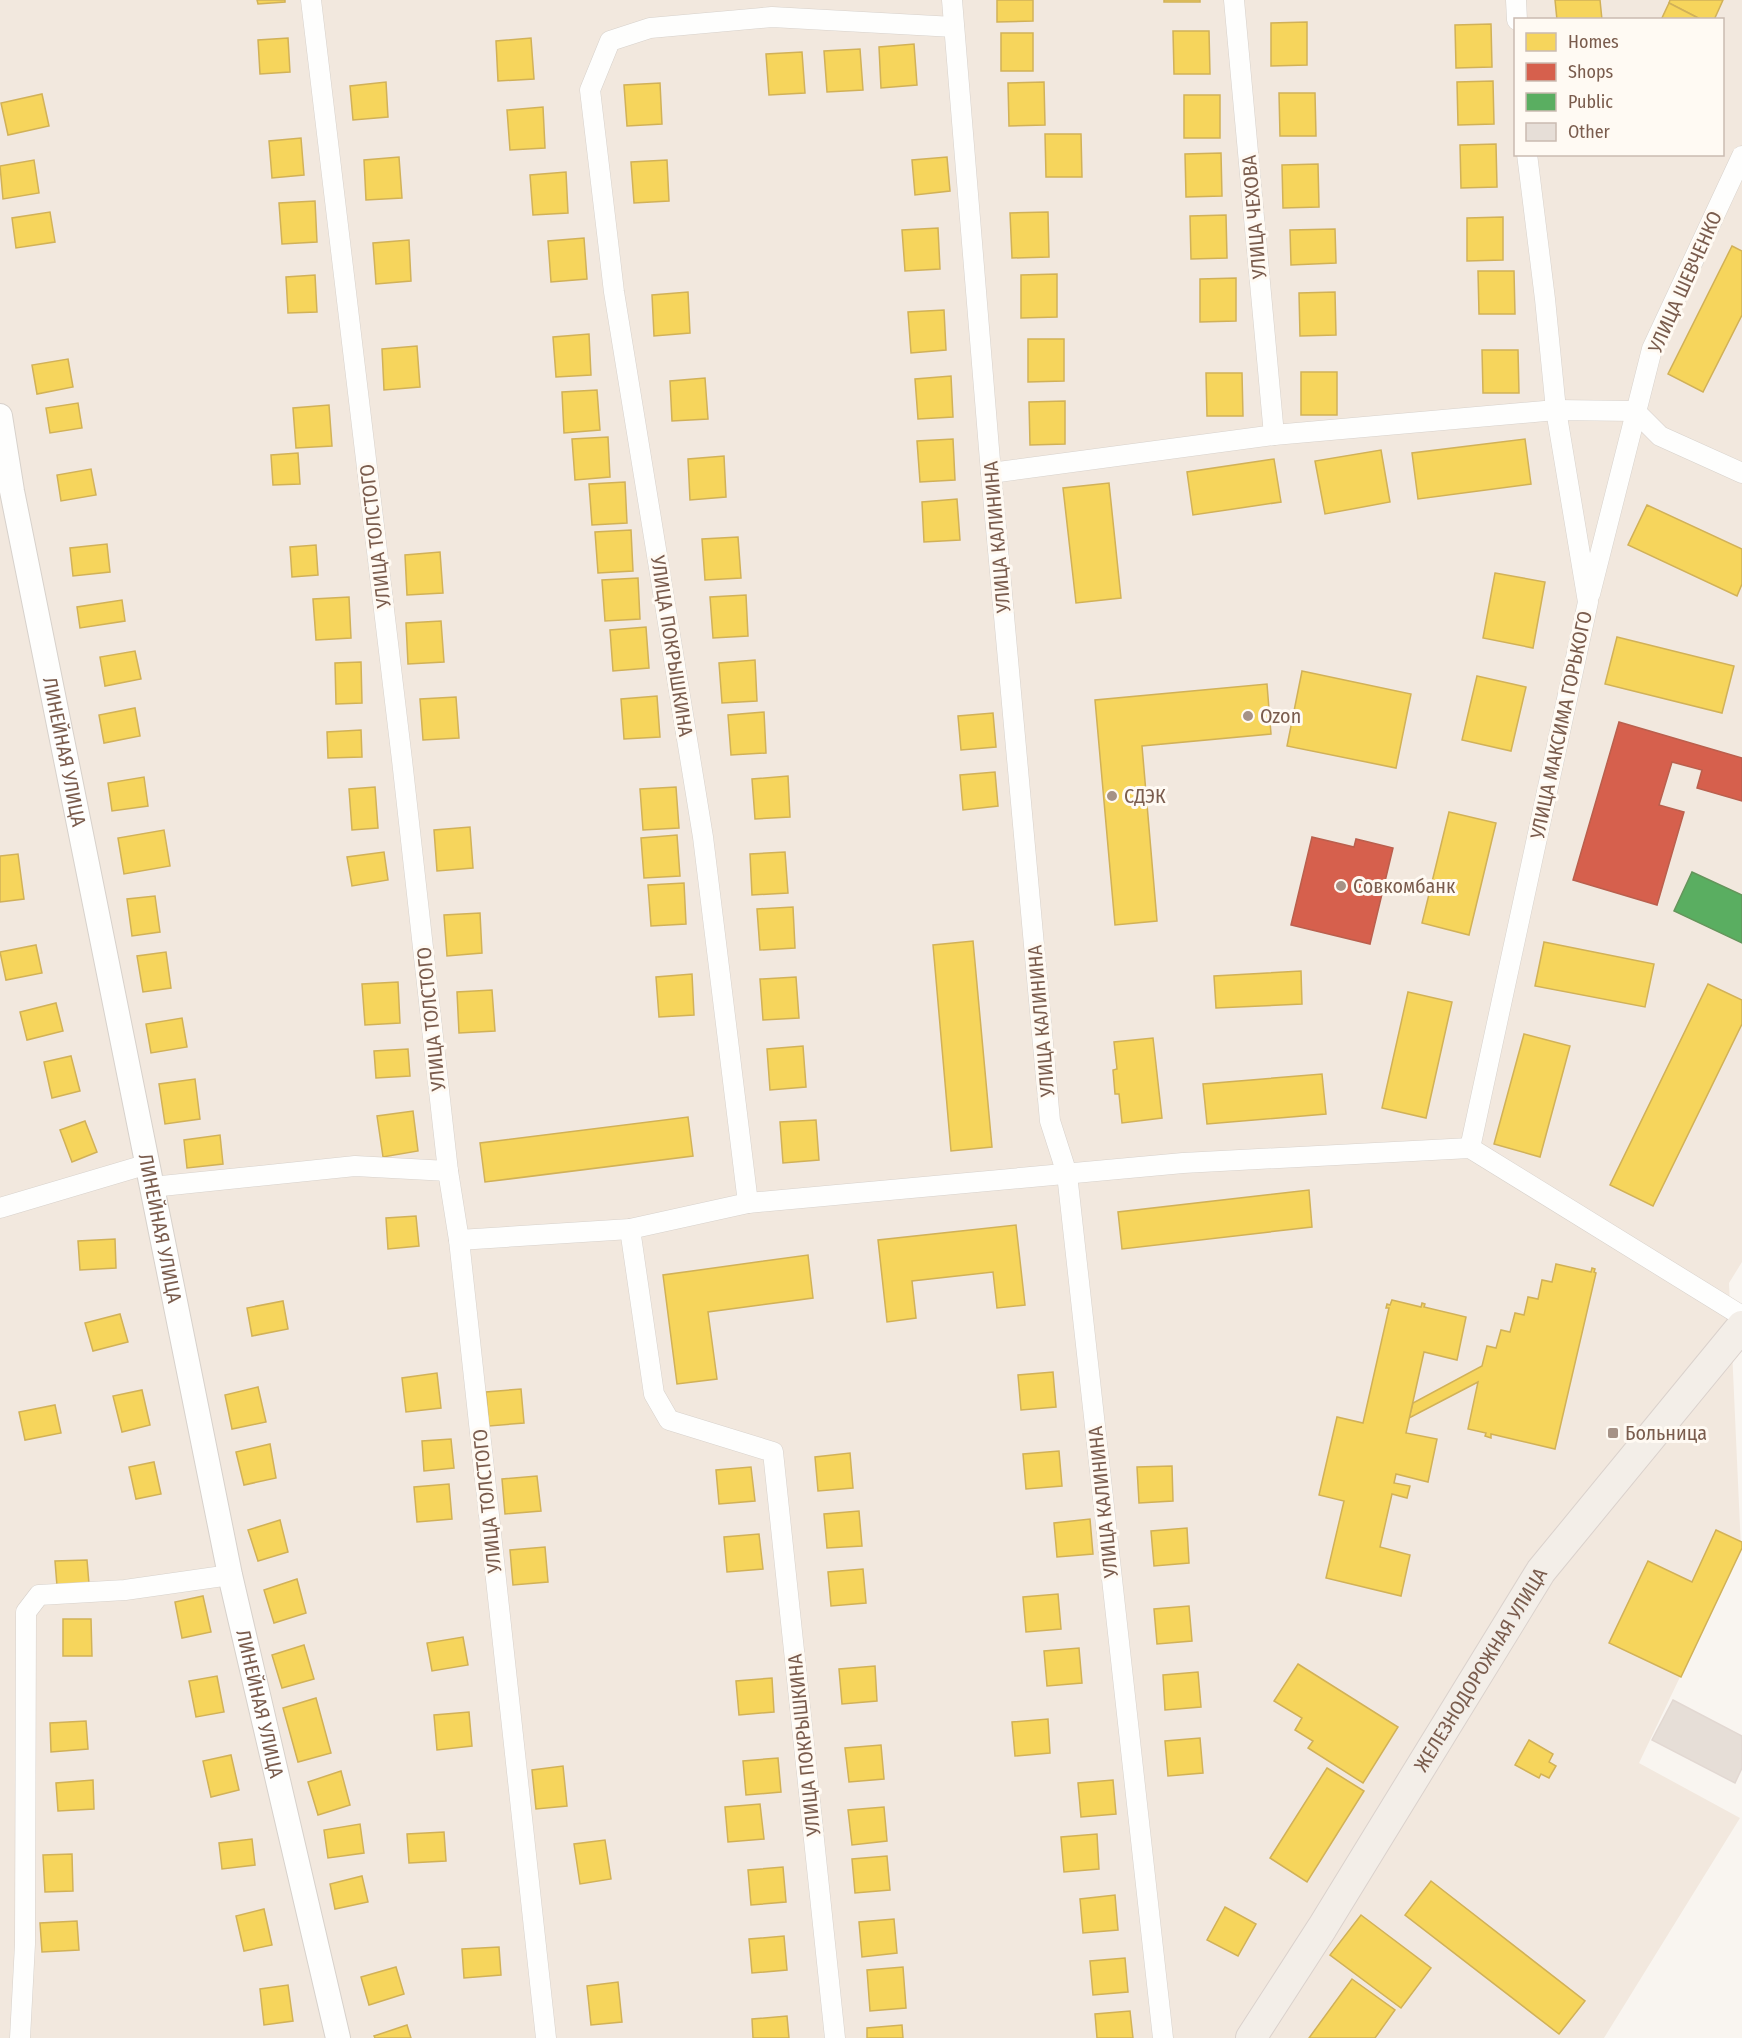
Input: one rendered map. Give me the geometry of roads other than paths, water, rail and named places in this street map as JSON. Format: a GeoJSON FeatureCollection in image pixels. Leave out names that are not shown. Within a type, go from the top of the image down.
{"type":"FeatureCollection","features":[{"type":"Feature","properties":{"kind":"main road","name":"ЖЕЛЕЗНОДОРОЖНАЯ УЛИЦА"},"geometry":{"type":"LineString","coordinates":[[1251,2038],[1322,1928],[1540,1571],[1742,1326]]}},
{"type":"Feature","properties":{"kind":"street","name":"УЛИЦА ТОЛСТОГО"},"geometry":{"type":"LineString","coordinates":[[311,0],[448,1171],[459,1240],[546,2038]]}},
{"type":"Feature","properties":{"kind":"street","name":"УЛИЦА КАЛИНИНА"},"geometry":{"type":"LineString","coordinates":[[952,0],[991,473],[1050,1121],[1067,1174],[1162,2038]]}},
{"type":"Feature","properties":{"kind":"street","name":"УЛИЦА ЧЕХОВА"},"geometry":{"type":"LineString","coordinates":[[1234,0],[1275,435]]}},
{"type":"Feature","properties":{"kind":"street"},"geometry":{"type":"LineString","coordinates":[[1516,0],[1517,18]]}},
{"type":"Feature","properties":{"kind":"street","name":"УЛИЦА ПОКРЫШКИНА"},"geometry":{"type":"LineString","coordinates":[[748,1203],[703,837],[614,292],[590,90],[610,41],[650,28],[772,17],[954,27]]}},
{"type":"Feature","properties":{"kind":"street","name":"УЛИЦА МАКСИМА ГОРЬКОГО"},"geometry":{"type":"LineString","coordinates":[[1470,1148],[1588,602],[1556,410],[1527,156]]}},
{"type":"Feature","properties":{"kind":"street","name":"УЛИЦА ШЕВЧЕНКО"},"geometry":{"type":"LineString","coordinates":[[1588,602],[1635,411],[1653,350],[1742,156]]}},
{"type":"Feature","properties":{"kind":"street"},"geometry":{"type":"LineString","coordinates":[[991,473],[1275,435],[1556,410],[1635,411],[1660,436],[1742,473]]}},
{"type":"Feature","properties":{"kind":"street","name":"ЛИНЕЙНАЯ УЛИЦА"},"geometry":{"type":"LineString","coordinates":[[0,416],[12,491],[230,1575],[338,2038]]}},
{"type":"Feature","properties":{"kind":"street"},"geometry":{"type":"LineString","coordinates":[[459,1240],[630,1229],[748,1203],[1183,1163],[1470,1148],[1742,1316]]}},
{"type":"Feature","properties":{"kind":"street"},"geometry":{"type":"LineString","coordinates":[[0,1208],[150,1176],[355,1166],[448,1171]]}},
{"type":"Feature","properties":{"kind":"street","name":"УЛИЦА ПОКРЫШКИНА"},"geometry":{"type":"LineString","coordinates":[[630,1229],[654,1394],[669,1420],[773,1452],[835,2038]]}},
{"type":"Feature","properties":{"kind":"street"},"geometry":{"type":"LineString","coordinates":[[20,2038],[25,1944],[26,1612],[39,1595],[125,1590],[230,1575]]}},
{"type":"Feature","properties":{"kind":"place","name":"Ozon"},"geometry":{"type":"Point","coordinates":[1248,716]}},
{"type":"Feature","properties":{"kind":"place","name":"СДЭК"},"geometry":{"type":"Point","coordinates":[1112,796]}},
{"type":"Feature","properties":{"kind":"place","name":"Совкомбанк"},"geometry":{"type":"Point","coordinates":[1341,886]}},
{"type":"Feature","properties":{"kind":"place","name":"Больница"},"geometry":{"type":"Point","coordinates":[1613,1433]}}]}
